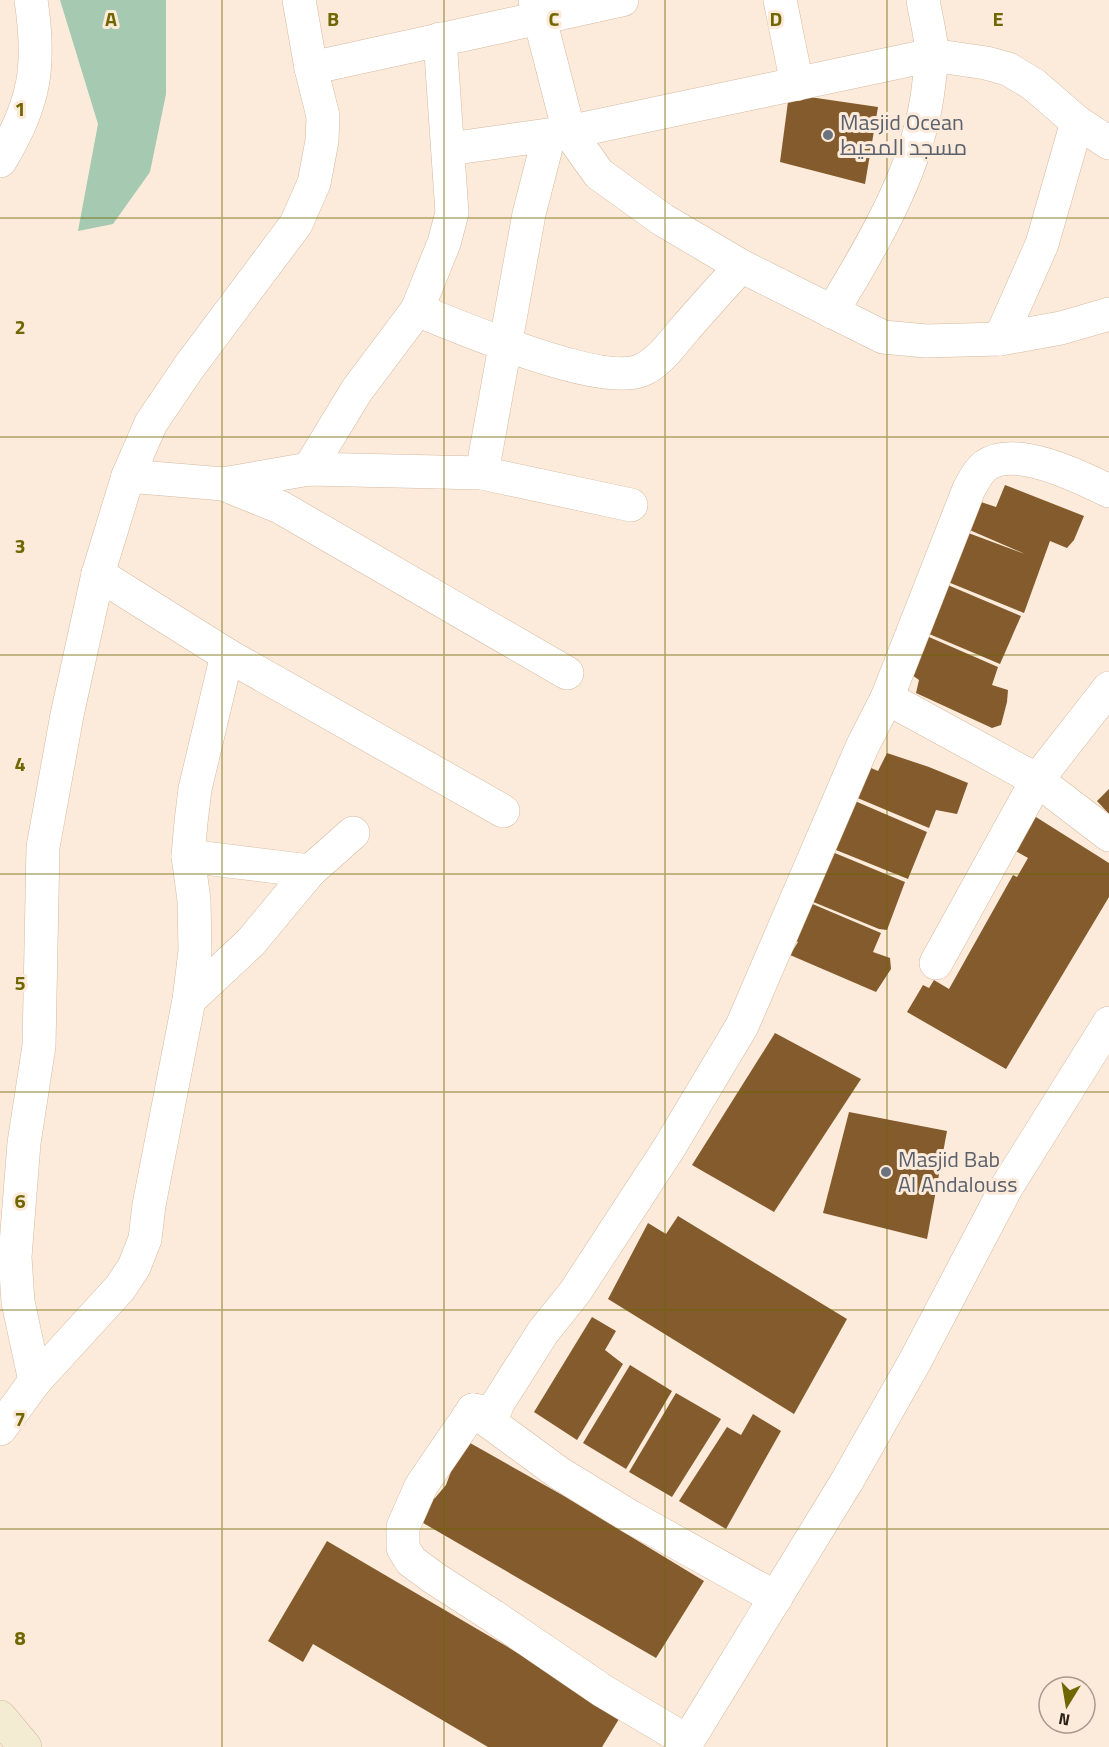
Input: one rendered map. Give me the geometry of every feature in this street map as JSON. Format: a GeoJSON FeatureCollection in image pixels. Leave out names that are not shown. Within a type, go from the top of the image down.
{"type":"FeatureCollection","features":[{"type":"Feature","properties":{"kind":"street"},"geometry":{"type":"LineString","coordinates":[[0,161],[15,136],[31,96],[36,69],[36,50],[31,0]]}},
{"type":"Feature","properties":{"kind":"street"},"geometry":{"type":"LineString","coordinates":[[35,1381],[18,1302],[15,1257],[24,1143],[39,1046],[43,847],[67,715],[98,574],[128,476],[151,423],[189,367],[296,224],[314,183],[324,116],[311,68],[299,0]]}},
{"type":"Feature","properties":{"kind":"street"},"geometry":{"type":"LineString","coordinates":[[311,68],[440,39],[538,9],[622,0]]}},
{"type":"Feature","properties":{"kind":"street"},"geometry":{"type":"LineString","coordinates":[[780,0],[797,84]]}},
{"type":"Feature","properties":{"kind":"street"},"geometry":{"type":"LineString","coordinates":[[832,312],[861,264],[896,195],[914,152],[927,101],[932,55],[923,0]]}},
{"type":"Feature","properties":{"kind":"street"},"geometry":{"type":"LineString","coordinates":[[482,473],[529,214],[559,134],[538,9]]}},
{"type":"Feature","properties":{"kind":"street"},"geometry":{"type":"LineString","coordinates":[[309,469],[357,390],[417,310],[444,243],[452,213],[440,39]]}},
{"type":"Feature","properties":{"kind":"street"},"geometry":{"type":"LineString","coordinates":[[449,148],[559,134],[932,55],[986,63],[1008,69],[1034,84],[1077,122],[1109,143]]}},
{"type":"Feature","properties":{"kind":"street"},"geometry":{"type":"LineString","coordinates":[[1000,339],[1042,244],[1077,122]]}},
{"type":"Feature","properties":{"kind":"street"},"geometry":{"type":"LineString","coordinates":[[559,134],[599,174],[663,220],[741,266],[883,337],[926,341],[1000,339],[1061,328],[1109,314]]}},
{"type":"Feature","properties":{"kind":"street"},"geometry":{"type":"LineString","coordinates":[[417,310],[505,345],[590,369],[616,374],[635,373],[646,368],[661,355],[741,266]]}},
{"type":"Feature","properties":{"kind":"street"},"geometry":{"type":"LineString","coordinates":[[473,1410],[494,1413],[543,1332],[575,1292],[669,1148],[742,1026],[862,747],[887,698],[969,489],[984,466],[1004,458],[1022,459],[1062,470],[1109,491]]}},
{"type":"Feature","properties":{"kind":"street"},"geometry":{"type":"LineString","coordinates":[[128,476],[223,484],[309,469],[482,473],[631,505]]}},
{"type":"Feature","properties":{"kind":"street"},"geometry":{"type":"LineString","coordinates":[[223,484],[280,507],[567,673]]}},
{"type":"Feature","properties":{"kind":"street"},"geometry":{"type":"LineString","coordinates":[[98,574],[226,655],[503,811]]}},
{"type":"Feature","properties":{"kind":"street"},"geometry":{"type":"LineString","coordinates":[[0,1429],[35,1381],[120,1287],[134,1267],[145,1239],[149,1205],[189,1000],[195,951],[194,900],[188,856],[195,789],[226,655]]}},
{"type":"Feature","properties":{"kind":"street"},"geometry":{"type":"LineString","coordinates":[[936,963],[1037,780],[1109,688]]}},
{"type":"Feature","properties":{"kind":"street"},"geometry":{"type":"LineString","coordinates":[[887,698],[1037,780],[1109,835]]}},
{"type":"Feature","properties":{"kind":"street"},"geometry":{"type":"LineString","coordinates":[[189,1000],[250,942],[310,870],[353,833]]}},
{"type":"Feature","properties":{"kind":"street"},"geometry":{"type":"LineString","coordinates":[[188,856],[310,870]]}},
{"type":"Feature","properties":{"kind":"street"},"geometry":{"type":"LineString","coordinates":[[473,1410],[422,1485],[403,1527],[403,1548],[411,1561],[603,1691],[686,1744],[848,1481],[915,1363],[1006,1188],[1109,1023]]}},
{"type":"Feature","properties":{"kind":"street"},"geometry":{"type":"LineString","coordinates":[[473,1410],[559,1473],[631,1517],[776,1598]]}},
{"type":"Feature","properties":{"kind":"street"},"geometry":{"type":"LineString","coordinates":[[0,1717],[25,1747]]}},
{"type":"Feature","properties":{"kind":"green space"},"geometry":{"type":"Polygon","coordinates":[[[60,0],[166,0],[166,94],[150,172],[113,224],[78,231],[98,124],[60,0]]]}},
{"type":"Feature","properties":{"kind":"building","name":"Masjid Ocean مسجد المحيط"},"geometry":{"type":"Polygon","coordinates":[[[789,94],[878,107],[865,184],[780,162],[789,94]]]}},
{"type":"Feature","properties":{"kind":"building"},"geometry":{"type":"Polygon","coordinates":[[[1005,485],[1084,516],[1074,540],[1067,548],[1050,541],[1024,613],[943,580],[963,531],[1025,554],[965,528],[978,501],[996,507],[1005,485]]]}},
{"type":"Feature","properties":{"kind":"building"},"geometry":{"type":"Polygon","coordinates":[[[943,583],[1021,616],[1000,664],[922,631],[943,583]]]}},
{"type":"Feature","properties":{"kind":"building"},"geometry":{"type":"Polygon","coordinates":[[[922,634],[998,667],[992,685],[1008,690],[1001,725],[992,728],[916,693],[919,680],[905,670],[922,634]]]}},
{"type":"Feature","properties":{"kind":"building"},"geometry":{"type":"Polygon","coordinates":[[[887,753],[968,783],[957,814],[936,810],[929,828],[848,794],[862,764],[878,771],[887,753]]]}},
{"type":"Feature","properties":{"kind":"building"},"geometry":{"type":"Polygon","coordinates":[[[1109,789],[1109,814],[1097,801],[1109,789]]]}},
{"type":"Feature","properties":{"kind":"building"},"geometry":{"type":"Polygon","coordinates":[[[848,798],[927,832],[908,879],[826,846],[848,798]]]}},
{"type":"Feature","properties":{"kind":"building"},"geometry":{"type":"Polygon","coordinates":[[[1028,812],[1109,863],[1109,897],[1006,1069],[907,1012],[923,985],[929,988],[934,980],[949,989],[1013,875],[1017,877],[1028,858],[1012,849],[1028,812]]]}},
{"type":"Feature","properties":{"kind":"building"},"geometry":{"type":"Polygon","coordinates":[[[825,849],[905,882],[887,930],[879,929],[806,899],[825,849]]]}},
{"type":"Feature","properties":{"kind":"building"},"geometry":{"type":"Polygon","coordinates":[[[803,900],[881,933],[873,952],[890,958],[891,969],[876,992],[790,955],[798,942],[786,934],[803,900]]]}},
{"type":"Feature","properties":{"kind":"building"},"geometry":{"type":"Polygon","coordinates":[[[775,1033],[861,1079],[774,1212],[692,1165],[775,1033]]]}},
{"type":"Feature","properties":{"kind":"building","name":"Masjid Bab Al Andalouss"},"geometry":{"type":"Polygon","coordinates":[[[849,1112],[947,1131],[927,1239],[823,1213],[849,1112]]]}},
{"type":"Feature","properties":{"kind":"building"},"geometry":{"type":"Polygon","coordinates":[[[678,1216],[847,1319],[794,1414],[608,1299],[648,1223],[666,1234],[678,1216]]]}},
{"type":"Feature","properties":{"kind":"building"},"geometry":{"type":"Polygon","coordinates":[[[592,1317],[616,1331],[605,1350],[623,1364],[577,1440],[534,1412],[592,1317]]]}},
{"type":"Feature","properties":{"kind":"building"},"geometry":{"type":"Polygon","coordinates":[[[630,1365],[672,1391],[626,1469],[583,1443],[630,1365]]]}},
{"type":"Feature","properties":{"kind":"building"},"geometry":{"type":"Polygon","coordinates":[[[676,1393],[721,1419],[672,1497],[629,1472],[676,1393]]]}},
{"type":"Feature","properties":{"kind":"building"},"geometry":{"type":"Polygon","coordinates":[[[753,1414],[781,1431],[726,1529],[679,1501],[727,1427],[741,1435],[753,1414]]]}},
{"type":"Feature","properties":{"kind":"building"},"geometry":{"type":"Polygon","coordinates":[[[463,1439],[564,1496],[704,1581],[656,1658],[418,1520],[425,1503],[435,1498],[446,1485],[463,1439]]]}},
{"type":"Feature","properties":{"kind":"building"},"geometry":{"type":"Polygon","coordinates":[[[327,1541],[622,1714],[602,1747],[488,1747],[313,1644],[303,1662],[268,1641],[327,1541]]]}},
{"type":"Feature","properties":{"kind":"place","name":"Masjid Ocean مسجد المحيط"},"geometry":{"type":"Point","coordinates":[828,135]}},
{"type":"Feature","properties":{"kind":"place","name":"Masjid Bab Al Andalouss"},"geometry":{"type":"Point","coordinates":[886,1172]}}]}
